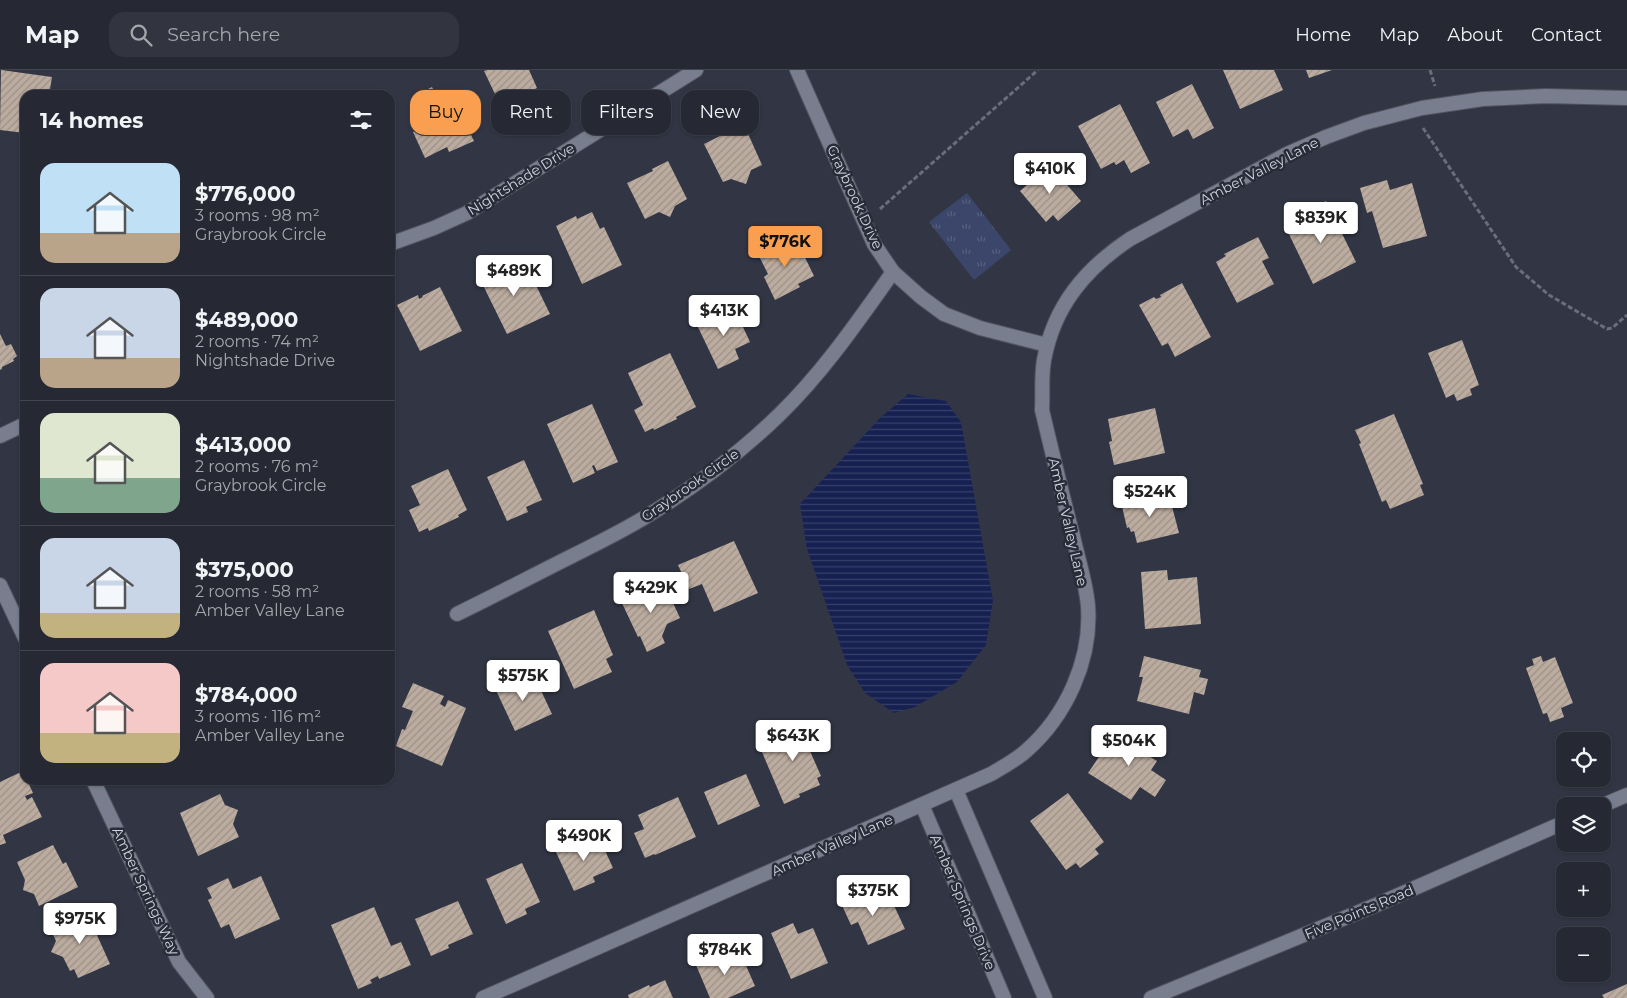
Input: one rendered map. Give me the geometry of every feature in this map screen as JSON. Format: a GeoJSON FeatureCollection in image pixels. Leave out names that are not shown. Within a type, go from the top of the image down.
{"type":"FeatureCollection","features":[{"type":"Feature","properties":{"kind":"street","name":"Nightshade Drive"},"geometry":{"type":"LineString","coordinates":[[395,242],[442,224],[476,208],[696,70]]}},
{"type":"Feature","properties":{"kind":"street","name":"Graybrook Drive"},"geometry":{"type":"LineString","coordinates":[[797,70],[874,244],[893,272],[921,298],[944,314],[980,328],[1047,345]]}},
{"type":"Feature","properties":{"kind":"street","name":"Amber Valley Lane"},"geometry":{"type":"LineString","coordinates":[[483,998],[991,774],[1025,752],[1058,716],[1074,682],[1085,650],[1088,607],[1042,410],[1042,377],[1047,345],[1068,297],[1090,270],[1119,246],[1269,163],[1300,148],[1364,123],[1412,110],[1463,101],[1546,96],[1627,98]]}},
{"type":"Feature","properties":{"kind":"street","name":"Graybrook Circle"},"geometry":{"type":"LineString","coordinates":[[458,614],[620,532],[655,512],[711,473],[781,413],[812,380],[840,347],[893,272]]}},
{"type":"Feature","properties":{"kind":"street"},"geometry":{"type":"LineString","coordinates":[[0,436],[20,426]]}},
{"type":"Feature","properties":{"kind":"street"},"geometry":{"type":"LineString","coordinates":[[0,585],[20,627]]}},
{"type":"Feature","properties":{"kind":"street","name":"Amber Springs Way"},"geometry":{"type":"LineString","coordinates":[[95,785],[179,962],[206,998]]}},
{"type":"Feature","properties":{"kind":"street"},"geometry":{"type":"LineString","coordinates":[[956,790],[1045,998]]}},
{"type":"Feature","properties":{"kind":"street"},"geometry":{"type":"LineString","coordinates":[[1611,802],[1627,795]]}},
{"type":"Feature","properties":{"kind":"street","name":"Amber Springs Drive"},"geometry":{"type":"LineString","coordinates":[[922,805],[1004,998]]}},
{"type":"Feature","properties":{"kind":"street","name":"Five Points Road"},"geometry":{"type":"LineString","coordinates":[[1151,998],[1376,905],[1556,826]]}},
{"type":"Feature","properties":{"kind":"path"},"geometry":{"type":"LineString","coordinates":[[865,222],[1038,70]]}},
{"type":"Feature","properties":{"kind":"path"},"geometry":{"type":"LineString","coordinates":[[1412,110],[1516,267],[1550,295],[1607,329],[1616,325],[1627,315]]}},
{"type":"Feature","properties":{"kind":"green space"},"geometry":{"type":"Polygon","coordinates":[[[967,193],[1011,250],[974,280],[929,222],[967,193]]]}},
{"type":"Feature","properties":{"kind":"shaded area"},"geometry":{"type":"Polygon","coordinates":[[[908,394],[946,401],[961,422],[993,600],[986,645],[957,682],[915,707],[894,713],[865,693],[847,665],[807,549],[800,504],[880,418],[908,394]]]}},
{"type":"Feature","properties":{"kind":"building"},"geometry":{"type":"Polygon","coordinates":[[[1,70],[52,77],[50,90],[20,90],[20,132],[0,130],[1,70]]]}},
{"type":"Feature","properties":{"kind":"building"},"geometry":{"type":"Polygon","coordinates":[[[529,70],[537,88],[533,90],[493,90],[484,71],[529,70]]]}},
{"type":"Feature","properties":{"kind":"building"},"geometry":{"type":"Polygon","coordinates":[[[1223,70],[1274,70],[1283,90],[1240,109],[1223,70]]]}},
{"type":"Feature","properties":{"kind":"building"},"geometry":{"type":"Polygon","coordinates":[[[1306,70],[1332,70],[1309,78],[1306,70]]]}},
{"type":"Feature","properties":{"kind":"building"},"geometry":{"type":"Polygon","coordinates":[[[1192,84],[1214,128],[1193,139],[1188,129],[1173,137],[1156,102],[1192,84]]]}},
{"type":"Feature","properties":{"kind":"building"},"geometry":{"type":"Polygon","coordinates":[[[1120,104],[1150,163],[1131,173],[1124,160],[1116,165],[1114,162],[1101,169],[1078,126],[1120,104]]]}},
{"type":"Feature","properties":{"kind":"building"},"geometry":{"type":"Polygon","coordinates":[[[414,135],[471,135],[474,141],[449,152],[447,147],[425,158],[414,135]]]}},
{"type":"Feature","properties":{"kind":"building"},"geometry":{"type":"Polygon","coordinates":[[[722,135],[749,135],[762,165],[751,170],[746,184],[731,179],[723,182],[704,144],[722,135]]]}},
{"type":"Feature","properties":{"kind":"building"},"geometry":{"type":"Polygon","coordinates":[[[668,161],[687,199],[675,206],[670,217],[659,212],[645,219],[627,183],[653,171],[652,169],[668,161]]]}},
{"type":"Feature","properties":{"kind":"building"},"geometry":{"type":"Polygon","coordinates":[[[1050,165],[1081,201],[1058,221],[1053,215],[1046,222],[1020,191],[1050,165]]]}},
{"type":"Feature","properties":{"kind":"building"},"geometry":{"type":"Polygon","coordinates":[[[1387,180],[1390,190],[1412,183],[1427,236],[1383,248],[1372,211],[1367,213],[1360,188],[1387,180]]]}},
{"type":"Feature","properties":{"kind":"building"},"geometry":{"type":"Polygon","coordinates":[[[1326,201],[1356,262],[1313,284],[1286,228],[1304,218],[1308,224],[1310,223],[1305,212],[1326,201]]]}},
{"type":"Feature","properties":{"kind":"building"},"geometry":{"type":"Polygon","coordinates":[[[592,212],[600,229],[604,227],[622,265],[582,284],[556,226],[576,216],[577,219],[592,212]]]}},
{"type":"Feature","properties":{"kind":"building"},"geometry":{"type":"Polygon","coordinates":[[[795,237],[814,276],[798,284],[800,287],[775,300],[764,277],[768,274],[758,254],[795,237]]]}},
{"type":"Feature","properties":{"kind":"building"},"geometry":{"type":"Polygon","coordinates":[[[1258,237],[1269,258],[1262,261],[1274,284],[1237,303],[1216,262],[1226,256],[1224,254],[1258,237]]]}},
{"type":"Feature","properties":{"kind":"building"},"geometry":{"type":"Polygon","coordinates":[[[499,263],[506,276],[516,271],[518,274],[528,269],[550,314],[507,334],[477,273],[499,263]]]}},
{"type":"Feature","properties":{"kind":"building"},"geometry":{"type":"Polygon","coordinates":[[[1182,283],[1211,337],[1175,357],[1168,343],[1162,346],[1139,305],[1154,297],[1156,299],[1161,297],[1160,295],[1182,283]]]}},
{"type":"Feature","properties":{"kind":"building"},"geometry":{"type":"Polygon","coordinates":[[[440,287],[462,331],[420,351],[397,305],[418,295],[419,299],[440,287]]]}},
{"type":"Feature","properties":{"kind":"building"},"geometry":{"type":"Polygon","coordinates":[[[734,308],[750,342],[735,349],[739,359],[718,369],[697,325],[734,308]]]}},
{"type":"Feature","properties":{"kind":"building"},"geometry":{"type":"Polygon","coordinates":[[[0,334],[6,346],[11,344],[17,356],[13,359],[14,361],[0,370],[0,334]]]}},
{"type":"Feature","properties":{"kind":"building"},"geometry":{"type":"Polygon","coordinates":[[[1462,340],[1479,385],[1470,389],[1472,395],[1457,401],[1454,394],[1446,398],[1428,353],[1462,340]]]}},
{"type":"Feature","properties":{"kind":"building"},"geometry":{"type":"Polygon","coordinates":[[[670,353],[696,407],[676,417],[677,419],[654,430],[653,428],[645,432],[634,410],[643,405],[628,373],[670,353]]]}},
{"type":"Feature","properties":{"kind":"building"},"geometry":{"type":"Polygon","coordinates":[[[592,404],[618,462],[597,471],[594,465],[592,466],[595,473],[573,483],[547,424],[592,404]]]}},
{"type":"Feature","properties":{"kind":"building"},"geometry":{"type":"Polygon","coordinates":[[[1155,408],[1165,453],[1114,465],[1109,442],[1112,441],[1108,419],[1155,408]]]}},
{"type":"Feature","properties":{"kind":"building"},"geometry":{"type":"Polygon","coordinates":[[[1394,414],[1423,484],[1420,485],[1424,495],[1390,509],[1386,500],[1382,502],[1355,430],[1394,414]]]}},
{"type":"Feature","properties":{"kind":"building"},"geometry":{"type":"Polygon","coordinates":[[[524,460],[542,500],[526,507],[528,512],[507,521],[487,477],[524,460]]]}},
{"type":"Feature","properties":{"kind":"building"},"geometry":{"type":"Polygon","coordinates":[[[448,469],[467,510],[458,515],[459,517],[429,531],[428,528],[419,532],[409,510],[420,505],[411,486],[448,469]]]}},
{"type":"Feature","properties":{"kind":"building"},"geometry":{"type":"Polygon","coordinates":[[[1169,495],[1179,533],[1137,543],[1134,531],[1131,532],[1129,527],[1127,528],[1121,502],[1139,498],[1140,502],[1169,495]]]}},
{"type":"Feature","properties":{"kind":"building"},"geometry":{"type":"Polygon","coordinates":[[[734,541],[758,593],[714,612],[702,584],[689,589],[678,565],[734,541]]]}},
{"type":"Feature","properties":{"kind":"building"},"geometry":{"type":"Polygon","coordinates":[[[1167,570],[1168,580],[1197,577],[1201,624],[1145,629],[1141,572],[1167,570]]]}},
{"type":"Feature","properties":{"kind":"building"},"geometry":{"type":"Polygon","coordinates":[[[662,579],[680,618],[667,624],[662,636],[665,643],[647,652],[621,601],[662,579]]]}},
{"type":"Feature","properties":{"kind":"building"},"geometry":{"type":"Polygon","coordinates":[[[594,610],[613,655],[606,659],[612,672],[574,689],[548,631],[594,610]]]}},
{"type":"Feature","properties":{"kind":"building"},"geometry":{"type":"Polygon","coordinates":[[[1144,656],[1201,670],[1199,677],[1208,679],[1204,695],[1194,692],[1189,714],[1137,701],[1143,677],[1139,677],[1144,656]]]}},
{"type":"Feature","properties":{"kind":"building"},"geometry":{"type":"Polygon","coordinates":[[[1541,656],[1543,662],[1555,657],[1573,703],[1561,708],[1564,717],[1550,722],[1547,713],[1543,714],[1526,668],[1534,665],[1532,659],[1541,656]]]}},
{"type":"Feature","properties":{"kind":"building"},"geometry":{"type":"Polygon","coordinates":[[[517,675],[519,678],[524,676],[528,684],[536,680],[552,714],[515,731],[494,686],[517,675]]]}},
{"type":"Feature","properties":{"kind":"building"},"geometry":{"type":"Polygon","coordinates":[[[413,683],[444,696],[440,704],[445,707],[448,700],[466,708],[442,766],[396,746],[402,729],[405,730],[413,711],[402,707],[413,683]]]}},
{"type":"Feature","properties":{"kind":"building"},"geometry":{"type":"Polygon","coordinates":[[[814,722],[820,736],[806,742],[821,776],[817,778],[820,785],[799,794],[800,797],[784,804],[759,745],[814,722]]]}},
{"type":"Feature","properties":{"kind":"building"},"geometry":{"type":"Polygon","coordinates":[[[1128,728],[1153,744],[1147,755],[1157,761],[1151,770],[1166,780],[1155,797],[1140,787],[1131,800],[1088,773],[1103,751],[1111,755],[1128,728]]]}},
{"type":"Feature","properties":{"kind":"building"},"geometry":{"type":"Polygon","coordinates":[[[20,772],[20,785],[29,785],[33,793],[25,796],[27,800],[32,797],[42,817],[3,835],[6,843],[0,845],[0,782],[20,772]]]}},
{"type":"Feature","properties":{"kind":"building"},"geometry":{"type":"Polygon","coordinates":[[[746,774],[760,806],[718,825],[704,792],[746,774]]]}},
{"type":"Feature","properties":{"kind":"building"},"geometry":{"type":"Polygon","coordinates":[[[1068,793],[1104,842],[1095,849],[1099,854],[1080,868],[1076,863],[1066,870],[1030,821],[1068,793]]]}},
{"type":"Feature","properties":{"kind":"building"},"geometry":{"type":"Polygon","coordinates":[[[220,794],[225,805],[238,810],[233,824],[239,837],[198,856],[180,813],[220,794]]]}},
{"type":"Feature","properties":{"kind":"building"},"geometry":{"type":"Polygon","coordinates":[[[678,797],[696,837],[645,858],[634,833],[644,829],[638,815],[678,797]]]}},
{"type":"Feature","properties":{"kind":"building"},"geometry":{"type":"Polygon","coordinates":[[[598,835],[613,868],[593,877],[595,882],[574,891],[556,852],[598,835]]]}},
{"type":"Feature","properties":{"kind":"building"},"geometry":{"type":"Polygon","coordinates":[[[53,845],[63,864],[66,862],[78,887],[39,906],[34,894],[23,890],[25,880],[17,862],[53,845]]]}},
{"type":"Feature","properties":{"kind":"building"},"geometry":{"type":"Polygon","coordinates":[[[522,863],[540,902],[525,909],[527,914],[506,924],[486,879],[522,863]]]}},
{"type":"Feature","properties":{"kind":"building"},"geometry":{"type":"Polygon","coordinates":[[[261,876],[280,919],[235,939],[229,924],[221,928],[208,900],[212,898],[207,888],[228,878],[233,889],[261,876]]]}},
{"type":"Feature","properties":{"kind":"building"},"geometry":{"type":"Polygon","coordinates":[[[869,892],[874,902],[889,895],[905,929],[868,945],[858,922],[851,925],[840,901],[853,895],[855,898],[869,892]]]}},
{"type":"Feature","properties":{"kind":"building"},"geometry":{"type":"Polygon","coordinates":[[[458,901],[473,934],[448,945],[449,948],[431,956],[415,919],[458,901]]]}},
{"type":"Feature","properties":{"kind":"building"},"geometry":{"type":"Polygon","coordinates":[[[374,907],[391,946],[401,942],[411,965],[379,979],[378,976],[370,980],[372,983],[358,989],[331,925],[374,907]]]}},
{"type":"Feature","properties":{"kind":"building"},"geometry":{"type":"Polygon","coordinates":[[[88,911],[94,925],[97,924],[100,931],[96,933],[110,964],[78,978],[74,969],[70,971],[63,957],[51,952],[56,941],[50,928],[88,911]]]}},
{"type":"Feature","properties":{"kind":"building"},"geometry":{"type":"Polygon","coordinates":[[[793,923],[798,934],[813,928],[828,963],[791,979],[771,933],[793,923]]]}},
{"type":"Feature","properties":{"kind":"building"},"geometry":{"type":"Polygon","coordinates":[[[725,952],[728,957],[740,952],[755,986],[728,998],[710,998],[696,965],[725,952]]]}},
{"type":"Feature","properties":{"kind":"building"},"geometry":{"type":"Polygon","coordinates":[[[665,980],[673,998],[629,998],[628,995],[665,980]]]}},
{"type":"Feature","properties":{"kind":"building"},"geometry":{"type":"Polygon","coordinates":[[[1627,984],[1627,998],[1604,998],[1602,995],[1627,984]]]}}]}
